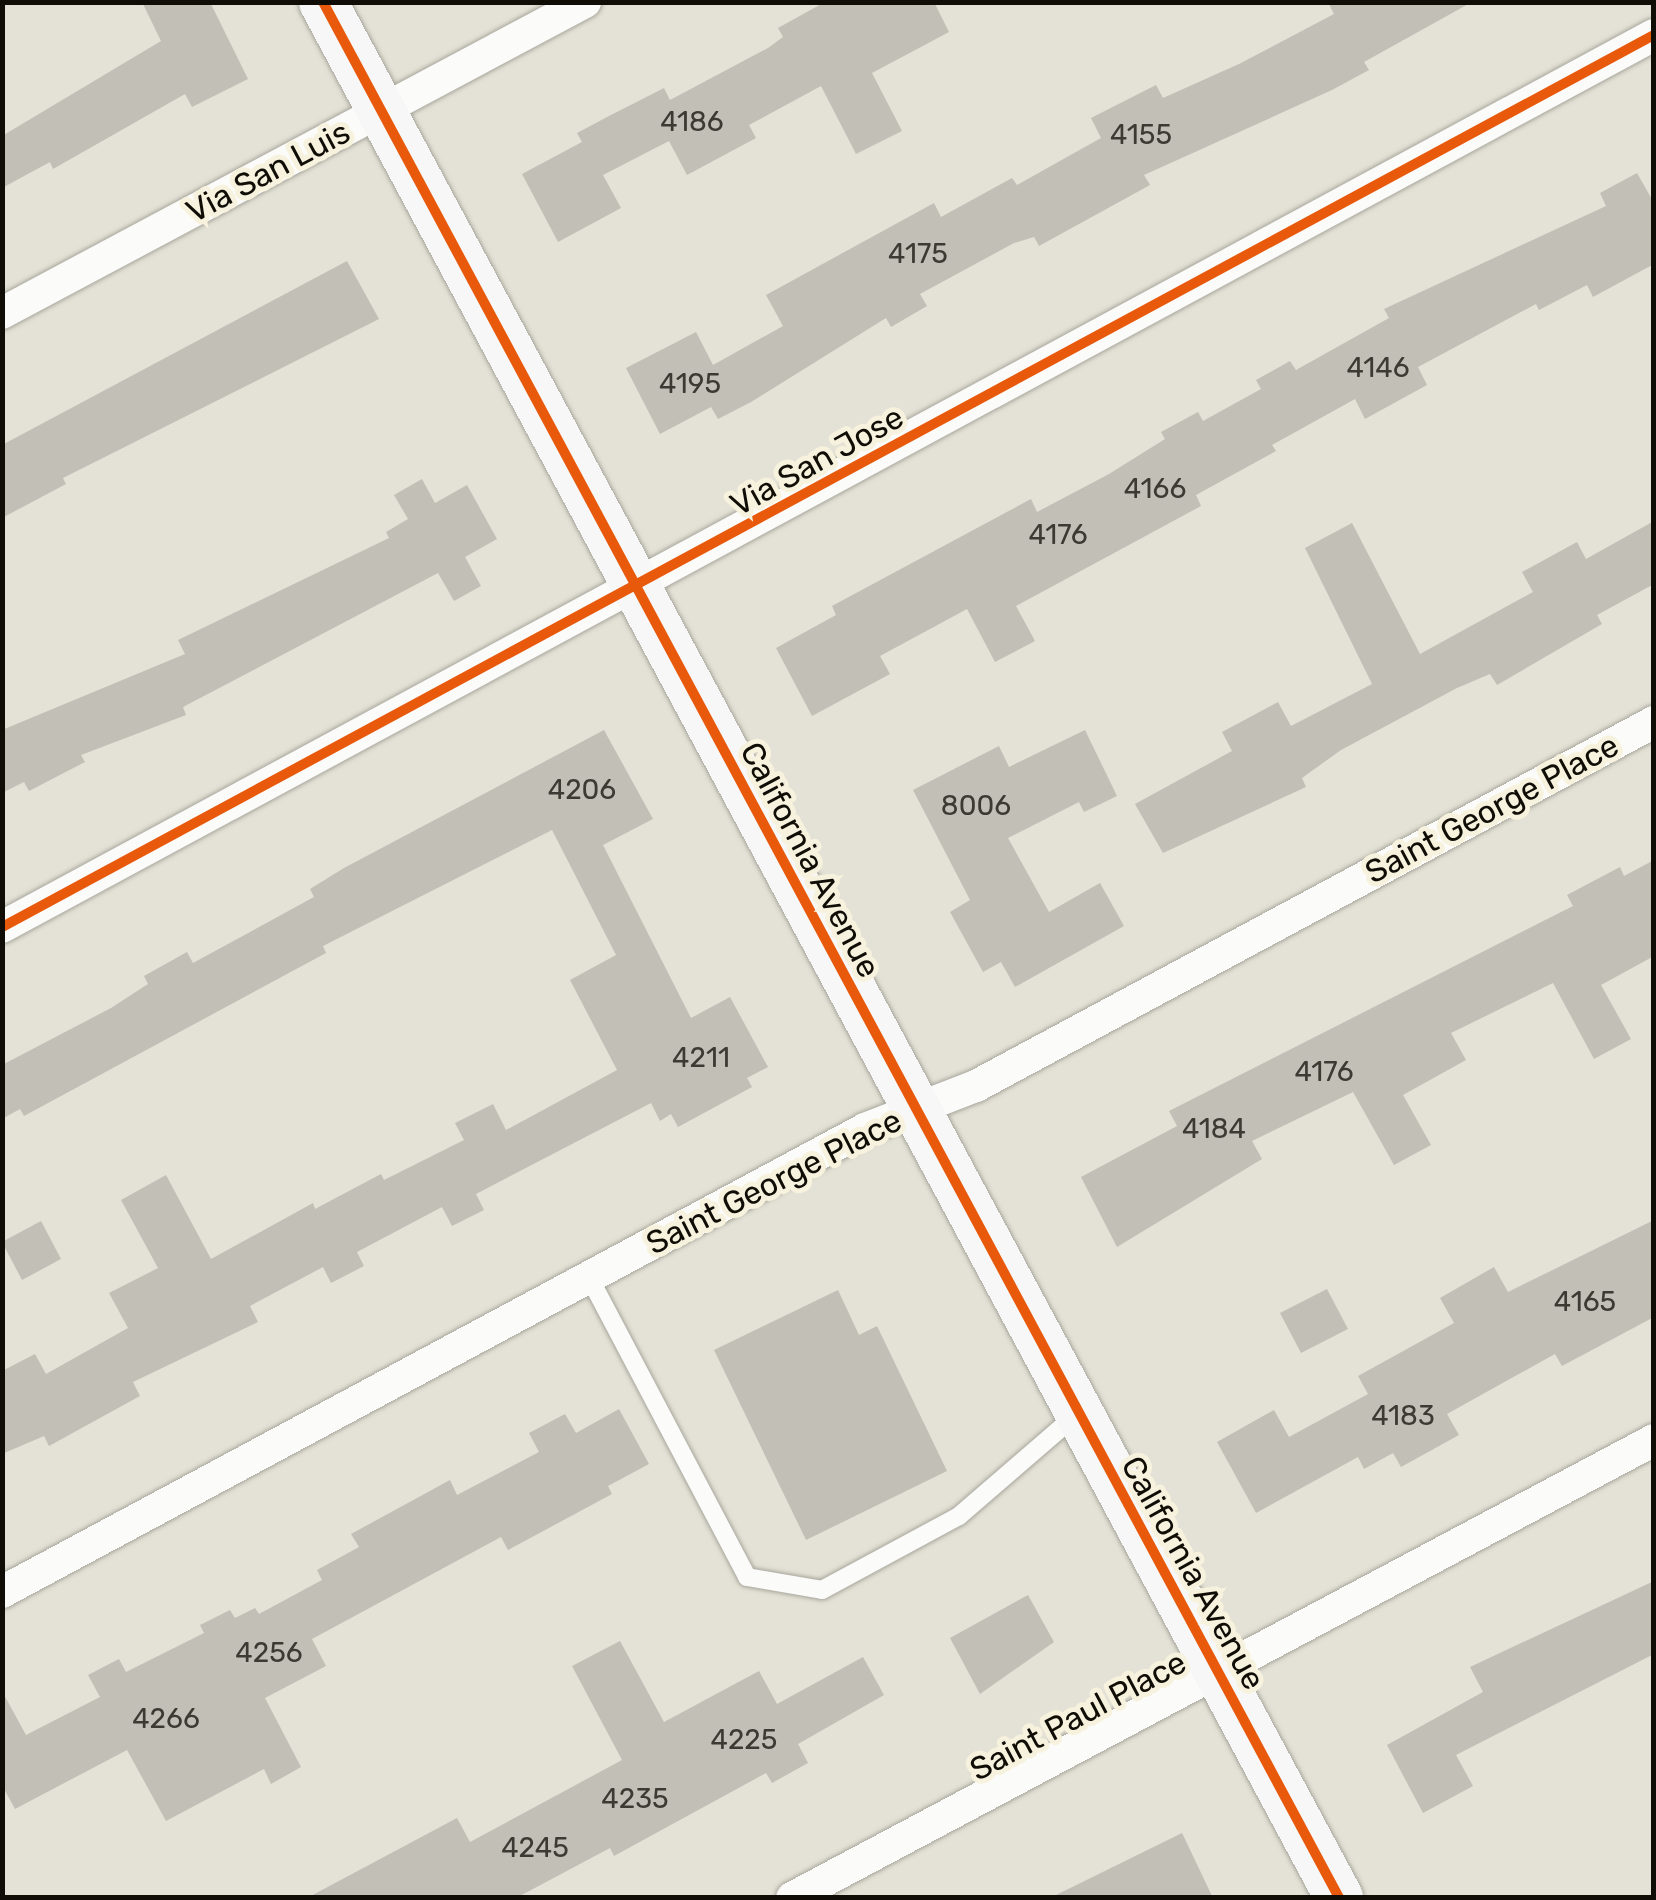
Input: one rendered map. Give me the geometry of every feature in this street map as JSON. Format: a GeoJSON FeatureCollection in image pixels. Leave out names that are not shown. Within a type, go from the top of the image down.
{"type":"FeatureCollection","features":[{"type":"Feature","properties":{"kind":"main road","name":"California Avenue"},"geometry":{"type":"LineString","coordinates":[[323,2],[638,586],[913,1111],[1340,1898]]}},
{"type":"Feature","properties":{"kind":"street","name":"Via San Luis"},"geometry":{"type":"LineString","coordinates":[[2,312],[585,2]]}},
{"type":"Feature","properties":{"kind":"street","name":"Via San Jose"},"geometry":{"type":"LineString","coordinates":[[2,927],[1654,35]]}},
{"type":"Feature","properties":{"kind":"street","name":"Saint George Place"},"geometry":{"type":"LineString","coordinates":[[2,1592],[588,1277],[913,1111],[976,1086],[1654,722]]}},
{"type":"Feature","properties":{"kind":"street","name":"Saint Paul Place"},"geometry":{"type":"LineString","coordinates":[[792,1898],[1654,1440]]}},
{"type":"Feature","properties":{"kind":"lane"},"geometry":{"type":"LineString","coordinates":[[588,1277],[746,1576],[822,1590],[959,1516],[1078,1414]]}},
{"type":"Feature","properties":{"kind":"building"},"geometry":{"type":"Polygon","coordinates":[[[142,2],[210,2],[248,79],[192,107],[185,94],[53,169],[50,162],[2,188],[2,136],[161,41],[142,2]]]}},
{"type":"Feature","properties":{"kind":"building"},"geometry":{"type":"Polygon","coordinates":[[[825,2],[934,2],[949,32],[872,73],[902,131],[856,154],[821,86],[749,125],[756,138],[687,175],[669,141],[603,175],[621,208],[558,242],[522,174],[582,142],[577,133],[609,116],[664,88],[670,100],[768,48],[783,37],[778,28],[825,2]]]}},
{"type":"Feature","properties":{"kind":"building"},"geometry":{"type":"Polygon","coordinates":[[[1328,2],[1472,2],[1364,62],[1369,70],[1332,90],[1144,175],[1150,185],[1039,246],[1034,237],[1014,243],[920,294],[927,306],[891,327],[886,318],[751,402],[718,419],[711,407],[660,434],[626,368],[696,332],[713,365],[783,326],[766,295],[934,203],[941,217],[1012,178],[1017,185],[1101,138],[1091,118],[1156,85],[1163,98],[1239,64],[1334,14],[1328,2]]]}},
{"type":"Feature","properties":{"kind":"building"},"geometry":{"type":"Polygon","coordinates":[[[1637,173],[1654,203],[1654,264],[1593,297],[1587,285],[1539,310],[1536,304],[1418,367],[1427,385],[1365,419],[1355,399],[1272,445],[1276,451],[1196,495],[1201,506],[1016,606],[1035,641],[995,662],[967,609],[880,656],[890,674],[812,716],[776,648],[836,615],[832,606],[1031,499],[1037,512],[1109,474],[1165,439],[1161,432],[1198,412],[1203,421],[1261,389],[1256,380],[1290,361],[1296,370],[1389,318],[1384,309],[1606,206],[1600,193],[1637,173]]]}},
{"type":"Feature","properties":{"kind":"building"},"geometry":{"type":"Polygon","coordinates":[[[347,261],[379,319],[63,478],[66,484],[2,518],[2,445],[347,261]]]}},
{"type":"Feature","properties":{"kind":"building"},"geometry":{"type":"Polygon","coordinates":[[[422,479],[435,503],[467,485],[497,539],[465,557],[481,586],[454,601],[438,573],[183,707],[186,715],[81,755],[85,762],[29,791],[24,782],[2,793],[2,730],[185,654],[178,640],[389,538],[386,532],[408,519],[394,495],[422,479]]]}},
{"type":"Feature","properties":{"kind":"building"},"geometry":{"type":"Polygon","coordinates":[[[1654,521],[1654,584],[1597,615],[1602,624],[1497,685],[1490,674],[1457,688],[1341,750],[1302,778],[1306,787],[1163,853],[1135,804],[1232,751],[1222,732],[1278,702],[1291,726],[1372,684],[1305,548],[1352,523],[1420,654],[1533,592],[1522,572],[1577,542],[1586,559],[1654,521]]]}},
{"type":"Feature","properties":{"kind":"building"},"geometry":{"type":"Polygon","coordinates":[[[604,730],[653,819],[603,845],[691,1018],[730,997],[768,1067],[747,1078],[752,1087],[678,1127],[671,1114],[660,1121],[651,1103],[476,1194],[484,1210],[452,1226],[442,1207],[357,1252],[364,1266],[331,1283],[323,1267],[250,1306],[258,1322],[133,1382],[140,1396],[49,1446],[44,1436],[2,1454],[2,1371],[35,1354],[46,1374],[128,1328],[109,1293],[158,1268],[121,1200],[166,1175],[211,1259],[313,1203],[315,1209],[381,1174],[384,1180],[464,1140],[455,1123],[493,1104],[506,1130],[617,1070],[570,980],[616,955],[552,830],[323,946],[326,953],[24,1116],[20,1109],[2,1119],[2,1065],[111,1008],[148,984],[144,976],[187,952],[193,963],[314,897],[310,889],[344,868],[604,730]]]}},
{"type":"Feature","properties":{"kind":"building"},"geometry":{"type":"Polygon","coordinates":[[[1085,730],[1117,796],[1084,812],[1079,802],[1008,838],[1049,912],[1100,883],[1124,926],[1015,987],[1001,962],[983,972],[950,912],[970,900],[913,790],[999,746],[1009,767],[1085,730]]]}},
{"type":"Feature","properties":{"kind":"building"},"geometry":{"type":"Polygon","coordinates":[[[1654,860],[1654,956],[1601,985],[1631,1039],[1594,1059],[1553,983],[1451,1033],[1466,1060],[1403,1095],[1431,1145],[1394,1165],[1353,1092],[1252,1141],[1262,1159],[1117,1247],[1081,1177],[1177,1126],[1169,1111],[1573,906],[1567,895],[1620,867],[1624,876],[1654,860]]]}},
{"type":"Feature","properties":{"kind":"building"},"geometry":{"type":"Polygon","coordinates":[[[1654,1220],[1654,1317],[1562,1366],[1555,1354],[1447,1414],[1459,1435],[1401,1467],[1393,1453],[1364,1469],[1358,1457],[1256,1513],[1217,1442],[1274,1410],[1289,1437],[1368,1394],[1358,1376],[1454,1323],[1440,1298],[1494,1267],[1508,1292],[1654,1220]]]}},
{"type":"Feature","properties":{"kind":"building"},"geometry":{"type":"Polygon","coordinates":[[[41,1221],[61,1259],[22,1280],[2,1242],[41,1221]]]}},
{"type":"Feature","properties":{"kind":"building"},"geometry":{"type":"Polygon","coordinates":[[[1327,1289],[1348,1329],[1301,1353],[1280,1313],[1327,1289]]]}},
{"type":"Feature","properties":{"kind":"building"},"geometry":{"type":"Polygon","coordinates":[[[838,1290],[859,1335],[877,1326],[947,1471],[806,1540],[714,1350],[838,1290]]]}},
{"type":"Feature","properties":{"kind":"building"},"geometry":{"type":"Polygon","coordinates":[[[619,1409],[649,1464],[608,1486],[612,1494],[508,1550],[501,1537],[312,1639],[326,1666],[265,1698],[301,1767],[271,1784],[264,1769],[166,1821],[127,1750],[15,1809],[2,1785],[2,1691],[26,1735],[100,1697],[88,1675],[119,1659],[126,1672],[204,1633],[200,1625],[230,1610],[235,1618],[255,1608],[259,1614],[322,1580],[317,1570],[359,1547],[351,1534],[450,1480],[457,1495],[539,1452],[529,1433],[565,1414],[576,1433],[619,1409]]]}},
{"type":"Feature","properties":{"kind":"building"},"geometry":{"type":"Polygon","coordinates":[[[1654,1581],[1654,1654],[1456,1755],[1473,1786],[1423,1813],[1387,1745],[1483,1692],[1470,1667],[1654,1581]]]}},
{"type":"Feature","properties":{"kind":"building"},"geometry":{"type":"Polygon","coordinates":[[[1028,1595],[1054,1642],[980,1694],[950,1638],[1028,1595]]]}},
{"type":"Feature","properties":{"kind":"building"},"geometry":{"type":"Polygon","coordinates":[[[620,1641],[664,1722],[759,1671],[777,1704],[863,1657],[884,1695],[798,1744],[808,1763],[772,1783],[766,1773],[614,1856],[610,1848],[516,1898],[307,1898],[457,1818],[470,1842],[622,1760],[572,1666],[620,1641]]]}},
{"type":"Feature","properties":{"kind":"building"},"geometry":{"type":"Polygon","coordinates":[[[1182,1833],[1213,1898],[1050,1898],[1182,1833]]]}},
{"type":"Feature","properties":{"kind":"cycle path"},"geometry":{"type":"LineString","coordinates":[[323,2],[1339,1898]]}},
{"type":"Feature","properties":{"kind":"cycle path"},"geometry":{"type":"LineString","coordinates":[[2,927],[1654,35]]}}]}
